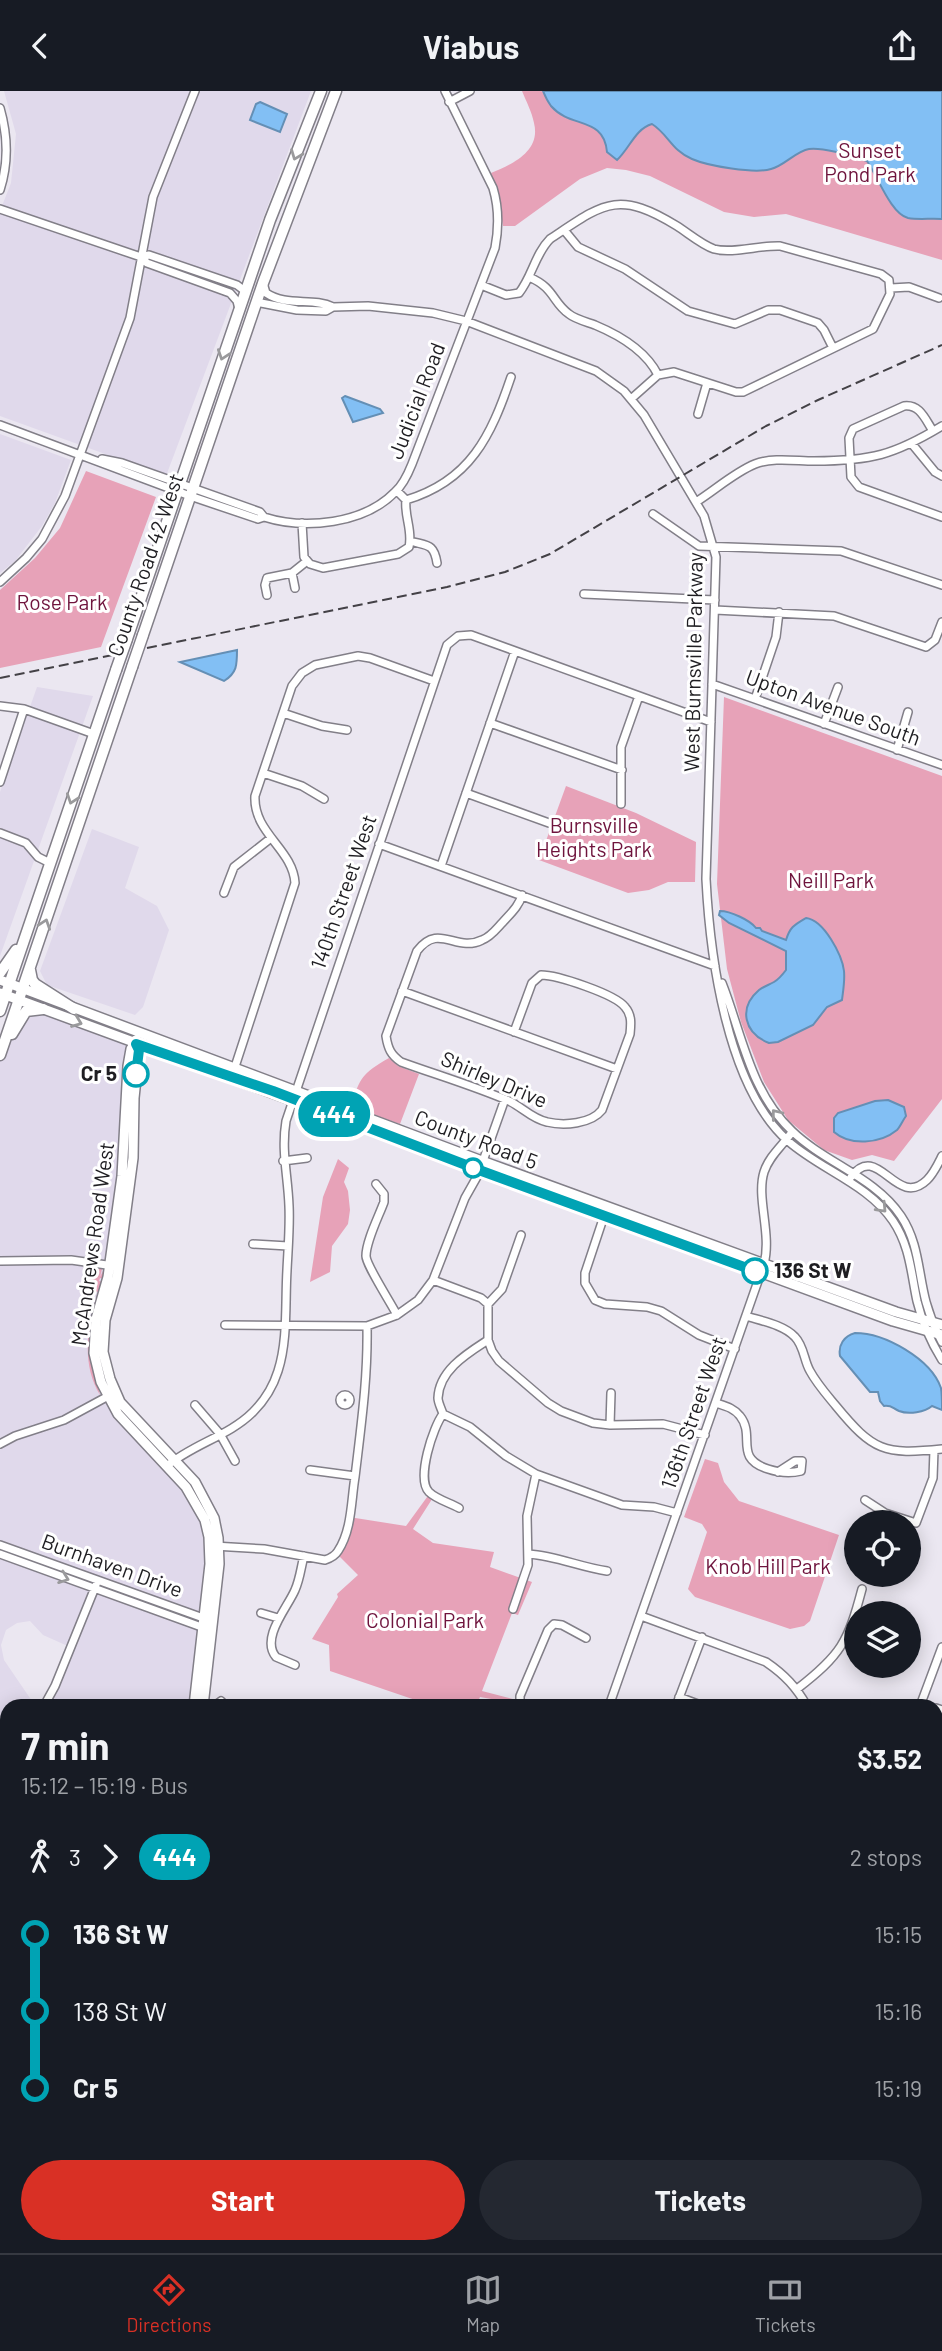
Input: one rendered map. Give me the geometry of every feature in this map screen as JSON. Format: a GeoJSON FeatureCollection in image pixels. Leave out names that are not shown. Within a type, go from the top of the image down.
{"type":"FeatureCollection","features":[{"type":"Feature","properties":{"kind":"highway","name":"County Road 42 West"},"geometry":{"type":"LineString","coordinates":[[0,1011],[5,982],[28,928],[245,291],[321,91]]}},
{"type":"Feature","properties":{"kind":"highway","name":"County Road 42 West"},"geometry":{"type":"LineString","coordinates":[[0,1056],[256,302],[336,91]]}},
{"type":"Feature","properties":{"kind":"highway"},"geometry":{"type":"LineString","coordinates":[[256,302],[254,288],[270,220]]}},
{"type":"Feature","properties":{"kind":"highway"},"geometry":{"type":"LineString","coordinates":[[236,361],[239,337],[249,304],[245,291]]}},
{"type":"Feature","properties":{"kind":"highway"},"geometry":{"type":"LineString","coordinates":[[108,738],[103,732],[116,670]]}},
{"type":"Feature","properties":{"kind":"highway"},"geometry":{"type":"LineString","coordinates":[[77,828],[98,745],[98,737],[94,734]]}},
{"type":"Feature","properties":{"kind":"highway"},"geometry":{"type":"LineString","coordinates":[[0,973],[28,928]]}},
{"type":"Feature","properties":{"kind":"highway"},"geometry":{"type":"LineString","coordinates":[[29,969],[35,984],[74,1009]]}},
{"type":"Feature","properties":{"kind":"highway"},"geometry":{"type":"LineString","coordinates":[[0,1056],[24,1013],[29,1009],[43,1009]]}},
{"type":"Feature","properties":{"kind":"main road","name":"County Road 5"},"geometry":{"type":"LineString","coordinates":[[5,982],[604,1216],[923,1320],[937,1331]]}},
{"type":"Feature","properties":{"kind":"main road","name":"County Road 5"},"geometry":{"type":"LineString","coordinates":[[3,994],[136,1044],[233,1072]]}},
{"type":"Feature","properties":{"kind":"main road","name":"McAndrews Road West"},"geometry":{"type":"LineString","coordinates":[[138,1032],[136,1044],[131,1049],[127,1074],[123,1167],[114,1266],[103,1339],[111,1395],[170,1463],[195,1482],[214,1518],[205,1699]]}},
{"type":"Feature","properties":{"kind":"main road","name":"County Road 5"},"geometry":{"type":"LineString","coordinates":[[481,1166],[762,1268],[893,1321],[937,1331]]}},
{"type":"Feature","properties":{"kind":"street"},"geometry":{"type":"LineString","coordinates":[[0,582],[26,558],[50,528],[65,496],[130,318],[153,197],[195,91]]}},
{"type":"Feature","properties":{"kind":"street","name":"Judicial Road"},"geometry":{"type":"LineString","coordinates":[[0,425],[258,519],[264,517],[302,523],[325,521],[362,514],[377,507],[397,491],[412,464],[495,248],[499,227],[493,188],[444,91]]}},
{"type":"Feature","properties":{"kind":"street"},"geometry":{"type":"LineString","coordinates":[[449,102],[470,91]]}},
{"type":"Feature","properties":{"kind":"street"},"geometry":{"type":"LineString","coordinates":[[0,108],[7,153],[0,190]]}},
{"type":"Feature","properties":{"kind":"street"},"geometry":{"type":"LineString","coordinates":[[481,285],[513,295],[519,293],[543,246],[603,206],[615,203],[658,214],[712,248],[723,250],[780,246],[881,274],[889,280],[891,288],[873,329],[743,391],[736,392],[674,372],[658,375],[631,399]]}},
{"type":"Feature","properties":{"kind":"street"},"geometry":{"type":"LineString","coordinates":[[0,209],[141,257],[147,263],[230,293],[237,301],[239,309]]}},
{"type":"Feature","properties":{"kind":"street"},"geometry":{"type":"LineString","coordinates":[[564,230],[578,247],[625,269],[688,311],[735,324],[768,310],[780,310],[818,323],[833,348]]}},
{"type":"Feature","properties":{"kind":"street"},"geometry":{"type":"LineString","coordinates":[[141,257],[149,255],[237,285],[245,291]]}},
{"type":"Feature","properties":{"kind":"street"},"geometry":{"type":"LineString","coordinates":[[529,277],[548,288],[569,314],[609,331],[644,355],[658,375]]}},
{"type":"Feature","properties":{"kind":"street"},"geometry":{"type":"LineString","coordinates":[[263,283],[266,293],[277,298],[325,303],[333,307]]}},
{"type":"Feature","properties":{"kind":"street"},"geometry":{"type":"LineString","coordinates":[[891,288],[909,287],[939,298]]}},
{"type":"Feature","properties":{"kind":"street"},"geometry":{"type":"LineString","coordinates":[[256,302],[297,310],[326,311],[333,307]]}},
{"type":"Feature","properties":{"kind":"street","name":"West Burnsville Parkway"},"geometry":{"type":"LineString","coordinates":[[333,307],[395,307],[466,321],[596,371],[631,399],[644,415],[696,502],[709,526],[714,545],[715,610],[706,879],[708,919],[722,1000],[748,1087],[758,1105],[787,1140],[881,1206],[911,1248],[917,1301],[923,1320]]}},
{"type":"Feature","properties":{"kind":"street"},"geometry":{"type":"LineString","coordinates":[[302,523],[304,557],[323,568],[398,554],[409,547],[406,500],[422,496],[453,478],[471,460],[484,444],[498,416],[511,377]]}},
{"type":"Feature","properties":{"kind":"street"},"geometry":{"type":"LineString","coordinates":[[698,414],[707,383]]}},
{"type":"Feature","properties":{"kind":"street"},"geometry":{"type":"LineString","coordinates":[[933,431],[918,408],[912,405],[853,429],[849,438],[851,477],[859,487],[942,517]]}},
{"type":"Feature","properties":{"kind":"street"},"geometry":{"type":"LineString","coordinates":[[696,502],[754,464],[769,460],[871,459],[912,444],[942,426]]}},
{"type":"Feature","properties":{"kind":"street"},"geometry":{"type":"LineString","coordinates":[[912,444],[935,472],[942,476]]}},
{"type":"Feature","properties":{"kind":"street","name":"Judicial Road"},"geometry":{"type":"LineString","coordinates":[[397,491],[406,500]]}},
{"type":"Feature","properties":{"kind":"street"},"geometry":{"type":"LineString","coordinates":[[653,514],[695,544],[841,551],[942,586]]}},
{"type":"Feature","properties":{"kind":"street"},"geometry":{"type":"LineString","coordinates":[[410,541],[431,547],[437,563]]}},
{"type":"Feature","properties":{"kind":"street"},"geometry":{"type":"LineString","coordinates":[[267,595],[267,578],[292,573],[307,561]]}},
{"type":"Feature","properties":{"kind":"street"},"geometry":{"type":"LineString","coordinates":[[292,573],[295,589]]}},
{"type":"Feature","properties":{"kind":"street"},"geometry":{"type":"LineString","coordinates":[[584,594],[715,600]]}},
{"type":"Feature","properties":{"kind":"street"},"geometry":{"type":"LineString","coordinates":[[715,610],[834,616],[926,647],[935,640],[942,622]]}},
{"type":"Feature","properties":{"kind":"street"},"geometry":{"type":"LineString","coordinates":[[755,699],[776,637],[779,612]]}},
{"type":"Feature","properties":{"kind":"street","name":"140th Street West"},"geometry":{"type":"LineString","coordinates":[[170,1463],[248,1417],[270,1390],[281,1360],[285,1324],[289,1206],[284,1135],[294,1094],[447,645],[458,636],[471,635],[515,651]]}},
{"type":"Feature","properties":{"kind":"street"},"geometry":{"type":"LineString","coordinates":[[441,866],[515,651],[711,722]]}},
{"type":"Feature","properties":{"kind":"street"},"geometry":{"type":"LineString","coordinates":[[233,1072],[295,883],[291,865],[259,822],[254,809],[255,796],[292,686],[302,673],[315,665],[346,657],[370,658],[434,681]]}},
{"type":"Feature","properties":{"kind":"street","name":"Upton Avenue South"},"geometry":{"type":"LineString","coordinates":[[712,684],[942,765]]}},
{"type":"Feature","properties":{"kind":"street"},"geometry":{"type":"LineString","coordinates":[[824,724],[838,687]]}},
{"type":"Feature","properties":{"kind":"street"},"geometry":{"type":"LineString","coordinates":[[621,804],[621,747],[639,696]]}},
{"type":"Feature","properties":{"kind":"street"},"geometry":{"type":"LineString","coordinates":[[0,706],[24,709],[94,734]]}},
{"type":"Feature","properties":{"kind":"street"},"geometry":{"type":"LineString","coordinates":[[0,782],[24,709]]}},
{"type":"Feature","properties":{"kind":"street"},"geometry":{"type":"LineString","coordinates":[[897,750],[908,712]]}},
{"type":"Feature","properties":{"kind":"street"},"geometry":{"type":"LineString","coordinates":[[283,713],[322,726],[347,730]]}},
{"type":"Feature","properties":{"kind":"street"},"geometry":{"type":"LineString","coordinates":[[490,723],[622,770]]}},
{"type":"Feature","properties":{"kind":"street"},"geometry":{"type":"LineString","coordinates":[[263,772],[302,786],[324,799]]}},
{"type":"Feature","properties":{"kind":"street"},"geometry":{"type":"LineString","coordinates":[[466,793],[549,823]]}},
{"type":"Feature","properties":{"kind":"street"},"geometry":{"type":"LineString","coordinates":[[0,833],[26,843],[38,857],[50,863]]}},
{"type":"Feature","properties":{"kind":"street"},"geometry":{"type":"LineString","coordinates":[[224,893],[234,867],[271,838]]}},
{"type":"Feature","properties":{"kind":"street"},"geometry":{"type":"LineString","coordinates":[[379,844],[715,966]]}},
{"type":"Feature","properties":{"kind":"street","name":"Shirley Drive"},"geometry":{"type":"LineString","coordinates":[[514,1032],[532,983],[541,975],[551,975],[619,1001],[625,1006],[631,1022],[630,1034],[602,1110],[597,1116],[589,1121],[559,1123],[534,1118],[518,1105],[505,1099],[401,1062],[387,1047],[386,1036],[416,951],[424,942],[439,937],[470,943],[485,939],[517,906],[522,895]]}},
{"type":"Feature","properties":{"kind":"street","name":"West Burnsville Parkway"},"geometry":{"type":"LineString","coordinates":[[715,966],[757,1084],[778,1117],[812,1148],[888,1200],[901,1216],[925,1300],[937,1331],[942,1360]]}},
{"type":"Feature","properties":{"kind":"street"},"geometry":{"type":"LineString","coordinates":[[402,992],[617,1069]]}},
{"type":"Feature","properties":{"kind":"street"},"geometry":{"type":"LineString","coordinates":[[225,1325],[367,1326],[397,1315],[418,1300],[433,1280],[464,1198],[481,1166],[505,1099]]}},
{"type":"Feature","properties":{"kind":"street","name":"136th Street West"},"geometry":{"type":"LineString","coordinates":[[611,1699],[762,1268],[767,1246],[763,1173],[770,1159],[792,1132]]}},
{"type":"Feature","properties":{"kind":"street"},"geometry":{"type":"LineString","coordinates":[[848,1182],[859,1167],[870,1165],[878,1168],[898,1185],[917,1186],[930,1177],[942,1156]]}},
{"type":"Feature","properties":{"kind":"street"},"geometry":{"type":"LineString","coordinates":[[284,1161],[307,1158]]}},
{"type":"Feature","properties":{"kind":"street"},"geometry":{"type":"LineString","coordinates":[[376,1184],[384,1193],[384,1202],[362,1257],[382,1286],[397,1315]]}},
{"type":"Feature","properties":{"kind":"street"},"geometry":{"type":"LineString","coordinates":[[604,1216],[585,1273],[586,1293],[605,1304],[660,1311],[699,1335],[735,1349]]}},
{"type":"Feature","properties":{"kind":"street"},"geometry":{"type":"LineString","coordinates":[[521,1235],[502,1289],[488,1304],[488,1340],[499,1361],[548,1403],[577,1418],[610,1425],[663,1424],[705,1435]]}},
{"type":"Feature","properties":{"kind":"street"},"geometry":{"type":"LineString","coordinates":[[253,1244],[288,1246]]}},
{"type":"Feature","properties":{"kind":"street"},"geometry":{"type":"LineString","coordinates":[[0,1261],[71,1260],[114,1266]]}},
{"type":"Feature","properties":{"kind":"street"},"geometry":{"type":"LineString","coordinates":[[433,1280],[477,1296],[488,1304]]}},
{"type":"Feature","properties":{"kind":"street"},"geometry":{"type":"LineString","coordinates":[[904,1314],[912,1310],[917,1301]]}},
{"type":"Feature","properties":{"kind":"street"},"geometry":{"type":"LineString","coordinates":[[746,1316],[785,1329],[796,1337],[812,1375],[867,1440],[881,1448],[895,1451],[938,1449],[933,1478],[916,1523],[886,1513],[865,1500]]}},
{"type":"Feature","properties":{"kind":"street"},"geometry":{"type":"LineString","coordinates":[[214,1546],[264,1549],[325,1560],[332,1557],[344,1540],[365,1403],[367,1326]]}},
{"type":"Feature","properties":{"kind":"street"},"geometry":{"type":"LineString","coordinates":[[488,1340],[463,1355],[447,1374],[438,1399],[443,1414],[470,1427],[506,1456],[536,1474],[622,1505],[654,1507],[677,1513]]}},
{"type":"Feature","properties":{"kind":"street"},"geometry":{"type":"LineString","coordinates":[[610,1425],[611,1393]]}},
{"type":"Feature","properties":{"kind":"street"},"geometry":{"type":"LineString","coordinates":[[0,1444],[15,1436],[64,1420],[111,1395]]}},
{"type":"Feature","properties":{"kind":"street"},"geometry":{"type":"LineString","coordinates":[[350,1401],[365,1403]]}},
{"type":"Feature","properties":{"kind":"street"},"geometry":{"type":"LineString","coordinates":[[716,1403],[742,1417],[751,1460],[761,1467],[778,1472]]}},
{"type":"Feature","properties":{"kind":"street"},"geometry":{"type":"LineString","coordinates":[[195,1405],[220,1434],[235,1461]]}},
{"type":"Feature","properties":{"kind":"street"},"geometry":{"type":"LineString","coordinates":[[443,1414],[433,1431],[424,1482],[432,1495],[459,1507]]}},
{"type":"Feature","properties":{"kind":"street"},"geometry":{"type":"LineString","coordinates":[[310,1470],[355,1476]]}},
{"type":"Feature","properties":{"kind":"street"},"geometry":{"type":"LineString","coordinates":[[513,1609],[522,1589],[529,1554],[527,1516],[536,1474]]}},
{"type":"Feature","properties":{"kind":"street","name":"Burnhaven Drive"},"geometry":{"type":"LineString","coordinates":[[0,1545],[208,1624]]}},
{"type":"Feature","properties":{"kind":"street","name":"Burnhaven Drive"},"geometry":{"type":"LineString","coordinates":[[0,1554],[94,1588],[208,1624]]}},
{"type":"Feature","properties":{"kind":"street"},"geometry":{"type":"LineString","coordinates":[[529,1554],[550,1555],[588,1568],[607,1571]]}},
{"type":"Feature","properties":{"kind":"street"},"geometry":{"type":"LineString","coordinates":[[295,1665],[276,1657],[271,1650],[278,1618],[295,1589],[303,1556]]}},
{"type":"Feature","properties":{"kind":"street"},"geometry":{"type":"LineString","coordinates":[[48,1699],[98,1580]]}},
{"type":"Feature","properties":{"kind":"street"},"geometry":{"type":"LineString","coordinates":[[797,1689],[826,1666],[843,1646],[853,1625],[862,1589]]}},
{"type":"Feature","properties":{"kind":"street"},"geometry":{"type":"LineString","coordinates":[[261,1613],[278,1618]]}},
{"type":"Feature","properties":{"kind":"street"},"geometry":{"type":"LineString","coordinates":[[641,1616],[766,1662],[783,1674],[803,1699]]}},
{"type":"Feature","properties":{"kind":"street"},"geometry":{"type":"LineString","coordinates":[[520,1699],[548,1630],[554,1624],[586,1637]]}},
{"type":"Feature","properties":{"kind":"street"},"geometry":{"type":"LineString","coordinates":[[684,1699],[679,1697],[702,1637]]}},
{"type":"Feature","properties":{"kind":"street"},"geometry":{"type":"LineString","coordinates":[[922,1699],[942,1647]]}},
{"type":"Feature","properties":{"kind":"shaded area"},"geometry":{"type":"Polygon","coordinates":[[[4,91],[311,91],[166,476],[0,416],[0,211],[11,183],[16,134],[4,91]]]}},
{"type":"Feature","properties":{"kind":"shaded area"},"geometry":{"type":"Polygon","coordinates":[[[0,434],[71,460],[55,503],[42,526],[15,561],[0,573],[0,434]]]}},
{"type":"Feature","properties":{"kind":"shaded area"},"geometry":{"type":"Polygon","coordinates":[[[37,687],[93,696],[0,956],[0,792],[37,687]]]}},
{"type":"Feature","properties":{"kind":"shaded area"},"geometry":{"type":"Polygon","coordinates":[[[92,829],[139,847],[125,888],[157,906],[169,930],[143,1007],[135,1015],[47,985],[40,971],[92,829]]]}},
{"type":"Feature","properties":{"kind":"shaded area"},"geometry":{"type":"Polygon","coordinates":[[[19,1000],[136,1043],[131,1049],[122,1176],[96,1319],[107,1398],[180,1480],[209,1537],[204,1618],[0,1545],[0,1054],[19,1000]]]}},
{"type":"Feature","properties":{"kind":"shaded area"},"geometry":{"type":"Polygon","coordinates":[[[0,1554],[203,1628],[195,1699],[47,1699],[70,1647],[43,1635],[30,1621],[17,1623],[6,1630],[1,1645],[4,1660],[31,1699],[0,1699],[0,1554]]]}},
{"type":"Feature","properties":{"kind":"green space","name":"Sunset Pond Park"},"geometry":{"type":"Polygon","coordinates":[[[522,91],[942,91],[942,260],[786,214],[754,217],[724,212],[650,176],[607,168],[580,179],[515,226],[503,226],[491,173],[516,161],[529,149],[533,141],[533,119],[522,91]]]}},
{"type":"Feature","properties":{"kind":"green space","name":"Rose Park"},"geometry":{"type":"Polygon","coordinates":[[[86,471],[156,497],[101,647],[0,668],[0,590],[35,558],[60,528],[86,471]]]}},
{"type":"Feature","properties":{"kind":"green space","name":"Neill Park"},"geometry":{"type":"Polygon","coordinates":[[[724,697],[942,776],[942,1099],[894,1161],[872,1155],[852,1160],[824,1150],[788,1120],[764,1082],[741,1022],[727,969],[717,884],[724,697]]]}},
{"type":"Feature","properties":{"kind":"green space","name":"Burnsville Heights Park"},"geometry":{"type":"Polygon","coordinates":[[[566,786],[636,813],[696,842],[695,882],[668,882],[649,890],[628,893],[539,860],[566,786]]]}},
{"type":"Feature","properties":{"kind":"green space"},"geometry":{"type":"Polygon","coordinates":[[[389,1058],[398,1066],[419,1074],[400,1124],[350,1107],[363,1077],[389,1058]]]}},
{"type":"Feature","properties":{"kind":"green space"},"geometry":{"type":"Polygon","coordinates":[[[338,1159],[349,1168],[344,1182],[350,1210],[348,1224],[332,1246],[330,1272],[310,1282],[323,1197],[338,1159]]]}},
{"type":"Feature","properties":{"kind":"green space"},"geometry":{"type":"Polygon","coordinates":[[[92,1268],[102,1269],[100,1277],[103,1271],[104,1279],[100,1278],[99,1281],[103,1282],[95,1375],[100,1395],[94,1383],[88,1357],[91,1318],[98,1292],[90,1290],[88,1271],[92,1268]]]}},
{"type":"Feature","properties":{"kind":"green space","name":"Knob Hill Park"},"geometry":{"type":"Polygon","coordinates":[[[705,1459],[718,1463],[724,1482],[739,1501],[839,1535],[810,1621],[804,1626],[790,1629],[695,1597],[688,1589],[707,1532],[702,1524],[684,1517],[705,1459]]]}},
{"type":"Feature","properties":{"kind":"green space","name":"Colonial Park"},"geometry":{"type":"Polygon","coordinates":[[[430,1493],[434,1496],[413,1529],[433,1543],[494,1552],[490,1567],[532,1582],[518,1615],[512,1613],[482,1691],[512,1699],[412,1699],[330,1671],[329,1645],[312,1639],[338,1597],[337,1594],[358,1575],[336,1553],[349,1517],[406,1526],[430,1493]]]}},
{"type":"Feature","properties":{"kind":"water"},"geometry":{"type":"Polygon","coordinates":[[[543,91],[942,91],[942,219],[912,219],[902,215],[890,202],[867,161],[830,151],[804,150],[771,169],[754,171],[720,167],[685,156],[652,124],[637,134],[617,160],[607,152],[600,133],[559,113],[551,106],[543,91]]]}},
{"type":"Feature","properties":{"kind":"water"},"geometry":{"type":"Polygon","coordinates":[[[260,102],[287,114],[280,132],[250,120],[256,104],[260,102]]]}},
{"type":"Feature","properties":{"kind":"water"},"geometry":{"type":"Polygon","coordinates":[[[345,396],[380,409],[383,413],[353,422],[342,398],[345,396]]]}},
{"type":"Feature","properties":{"kind":"water"},"geometry":{"type":"Polygon","coordinates":[[[237,650],[235,668],[232,675],[224,681],[180,662],[237,650]]]}},
{"type":"Feature","properties":{"kind":"water"},"geometry":{"type":"Polygon","coordinates":[[[720,911],[740,917],[762,931],[786,940],[793,927],[806,918],[813,920],[831,939],[843,964],[842,1000],[827,1007],[813,1025],[778,1042],[769,1043],[761,1039],[749,1027],[746,1012],[748,1004],[759,990],[776,981],[786,970],[786,951],[729,923],[719,915],[720,911]]]}},
{"type":"Feature","properties":{"kind":"water"},"geometry":{"type":"Polygon","coordinates":[[[888,1100],[904,1107],[906,1116],[898,1129],[890,1135],[874,1140],[856,1141],[848,1140],[834,1132],[834,1118],[838,1113],[875,1101],[888,1100]]]}},
{"type":"Feature","properties":{"kind":"water"},"geometry":{"type":"Polygon","coordinates":[[[855,1333],[893,1343],[928,1367],[941,1388],[942,1410],[932,1406],[907,1413],[884,1406],[878,1392],[870,1392],[840,1356],[843,1341],[855,1333]]]}},
{"type":"Feature","properties":{"kind":"railway"},"geometry":{"type":"LineString","coordinates":[[0,678],[447,587],[505,572],[550,554],[766,426],[942,345]]}},
{"type":"Feature","properties":{"kind":"bus line","name":"444"},"geometry":{"type":"LineString","coordinates":[[136,1074],[139,1050],[136,1044],[273,1091],[755,1271]]}},
{"type":"Feature","properties":{"kind":"place","name":"Cr 5"},"geometry":{"type":"Point","coordinates":[136,1074]}},
{"type":"Feature","properties":{"kind":"place","name":"136 St W"},"geometry":{"type":"Point","coordinates":[755,1271]}}]}
